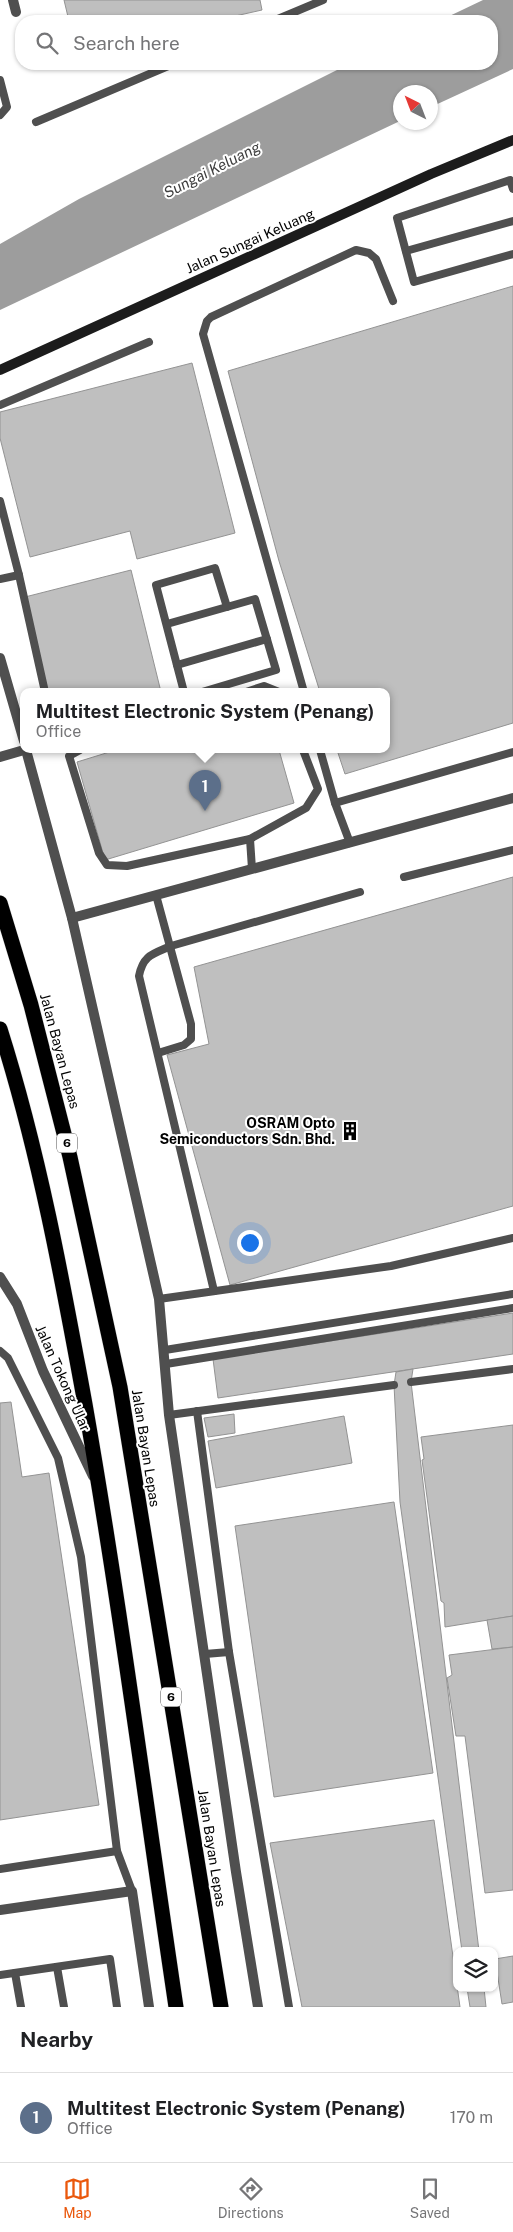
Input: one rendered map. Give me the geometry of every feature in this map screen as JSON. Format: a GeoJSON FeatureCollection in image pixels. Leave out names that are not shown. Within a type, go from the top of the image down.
{"type":"FeatureCollection","features":[{"type":"Feature","properties":{"kind":"highway","name":"Jalan Bayan Lepas"},"geometry":{"type":"LineString","coordinates":[[0,903],[31,1005],[70,1157],[120,1387],[221,2007]]}},
{"type":"Feature","properties":{"kind":"highway"},"geometry":{"type":"LineString","coordinates":[[0,1029],[20,1093],[58,1257],[100,1490],[176,2007]]}},
{"type":"Feature","properties":{"kind":"street"},"geometry":{"type":"LineString","coordinates":[[14,0],[16,12]]}},
{"type":"Feature","properties":{"kind":"street","name":"Jalan Sungai Keluang"},"geometry":{"type":"LineString","coordinates":[[0,370],[431,174],[513,140]]}},
{"type":"Feature","properties":{"kind":"street"},"geometry":{"type":"LineString","coordinates":[[0,658],[20,726]]}},
{"type":"Feature","properties":{"kind":"street"},"geometry":{"type":"LineString","coordinates":[[0,757],[20,751]]}},
{"type":"Feature","properties":{"kind":"street"},"geometry":{"type":"LineString","coordinates":[[26,753],[72,918],[159,1299],[170,1414],[236,1872],[258,2007]]}},
{"type":"Feature","properties":{"kind":"street"},"geometry":{"type":"LineString","coordinates":[[72,918],[513,798]]}},
{"type":"Feature","properties":{"kind":"street","name":"Jalan Tokong Ular"},"geometry":{"type":"LineString","coordinates":[[0,1277],[17,1304],[43,1371],[100,1490]]}},
{"type":"Feature","properties":{"kind":"street"},"geometry":{"type":"LineString","coordinates":[[0,1910],[132,1890],[149,2007]]}},
{"type":"Feature","properties":{"kind":"lane"},"geometry":{"type":"LineString","coordinates":[[287,15],[323,0]]}},
{"type":"Feature","properties":{"kind":"lane"},"geometry":{"type":"LineString","coordinates":[[36,122],[159,70]]}},
{"type":"Feature","properties":{"kind":"lane"},"geometry":{"type":"LineString","coordinates":[[0,80],[7,107],[0,115]]}},
{"type":"Feature","properties":{"kind":"lane"},"geometry":{"type":"LineString","coordinates":[[513,189],[510,180],[397,218],[414,282],[513,254]]}},
{"type":"Feature","properties":{"kind":"lane"},"geometry":{"type":"LineString","coordinates":[[406,250],[513,220]]}},
{"type":"Feature","properties":{"kind":"lane"},"geometry":{"type":"LineString","coordinates":[[303,688],[203,334],[211,317],[356,250],[368,252],[376,259],[392,301]]}},
{"type":"Feature","properties":{"kind":"lane"},"geometry":{"type":"LineString","coordinates":[[0,405],[149,342]]}},
{"type":"Feature","properties":{"kind":"lane"},"geometry":{"type":"LineString","coordinates":[[0,502],[19,575],[44,688]]}},
{"type":"Feature","properties":{"kind":"lane"},"geometry":{"type":"LineString","coordinates":[[183,688],[156,585],[215,568],[227,607]]}},
{"type":"Feature","properties":{"kind":"lane"},"geometry":{"type":"LineString","coordinates":[[0,579],[19,575]]}},
{"type":"Feature","properties":{"kind":"lane"},"geometry":{"type":"LineString","coordinates":[[166,624],[255,599],[276,670],[215,688]]}},
{"type":"Feature","properties":{"kind":"lane"},"geometry":{"type":"LineString","coordinates":[[177,665],[267,639]]}},
{"type":"Feature","properties":{"kind":"lane"},"geometry":{"type":"LineString","coordinates":[[335,803],[513,752]]}},
{"type":"Feature","properties":{"kind":"lane"},"geometry":{"type":"LineString","coordinates":[[74,753],[69,756],[99,853],[106,865],[127,866],[250,840],[306,808],[318,789],[304,753]]}},
{"type":"Feature","properties":{"kind":"lane"},"geometry":{"type":"LineString","coordinates":[[321,753],[335,803],[350,843]]}},
{"type":"Feature","properties":{"kind":"lane"},"geometry":{"type":"LineString","coordinates":[[250,840],[252,869]]}},
{"type":"Feature","properties":{"kind":"lane"},"geometry":{"type":"LineString","coordinates":[[404,876],[513,850]]}},
{"type":"Feature","properties":{"kind":"lane"},"geometry":{"type":"LineString","coordinates":[[214,1291],[140,976],[142,964],[151,955],[171,946],[360,892]]}},
{"type":"Feature","properties":{"kind":"lane"},"geometry":{"type":"LineString","coordinates":[[156,895],[191,1024],[191,1039],[184,1045],[158,1053]]}},
{"type":"Feature","properties":{"kind":"lane"},"geometry":{"type":"LineString","coordinates":[[159,1299],[391,1266],[513,1238]]}},
{"type":"Feature","properties":{"kind":"lane"},"geometry":{"type":"LineString","coordinates":[[165,1350],[513,1294]]}},
{"type":"Feature","properties":{"kind":"lane"},"geometry":{"type":"LineString","coordinates":[[166,1364],[513,1308]]}},
{"type":"Feature","properties":{"kind":"lane"},"geometry":{"type":"LineString","coordinates":[[0,1351],[8,1358],[54,1450],[62,1476],[81,1557],[117,1851],[132,1890]]}},
{"type":"Feature","properties":{"kind":"lane"},"geometry":{"type":"LineString","coordinates":[[411,1382],[513,1369]]}},
{"type":"Feature","properties":{"kind":"lane"},"geometry":{"type":"LineString","coordinates":[[170,1414],[394,1385]]}},
{"type":"Feature","properties":{"kind":"lane"},"geometry":{"type":"LineString","coordinates":[[197,1411],[229,1652],[289,2007]]}},
{"type":"Feature","properties":{"kind":"lane"},"geometry":{"type":"LineString","coordinates":[[205,1654],[229,1652]]}},
{"type":"Feature","properties":{"kind":"lane"},"geometry":{"type":"LineString","coordinates":[[0,1869],[117,1851]]}},
{"type":"Feature","properties":{"kind":"lane"},"geometry":{"type":"LineString","coordinates":[[0,1975],[110,1959],[117,2007]]}},
{"type":"Feature","properties":{"kind":"lane"},"geometry":{"type":"LineString","coordinates":[[57,1967],[64,2007]]}},
{"type":"Feature","properties":{"kind":"lane"},"geometry":{"type":"LineString","coordinates":[[15,1973],[21,2007]]}},
{"type":"Feature","properties":{"kind":"water","name":"Sungai Keluang"},"geometry":{"type":"Polygon","coordinates":[[[483,0],[513,0],[513,69],[438,104],[438,85],[393,85],[393,124],[0,310],[0,244],[79,199],[337,70],[498,70],[498,15],[452,15],[483,0]]]}},
{"type":"Feature","properties":{"kind":"building"},"geometry":{"type":"Polygon","coordinates":[[[64,0],[260,0],[262,10],[240,15],[68,15],[64,0]]]}},
{"type":"Feature","properties":{"kind":"building"},"geometry":{"type":"Polygon","coordinates":[[[513,286],[513,723],[345,774],[338,753],[390,753],[390,688],[319,688],[279,561],[228,371],[513,286]]]}},
{"type":"Feature","properties":{"kind":"building"},"geometry":{"type":"Polygon","coordinates":[[[192,363],[235,533],[137,559],[130,531],[30,557],[0,438],[0,412],[192,363]]]}},
{"type":"Feature","properties":{"kind":"building"},"geometry":{"type":"Polygon","coordinates":[[[131,570],[160,688],[47,688],[25,597],[131,570]]]}},
{"type":"Feature","properties":{"kind":"building"},"geometry":{"type":"Polygon","coordinates":[[[106,753],[280,753],[294,803],[105,860],[77,762],[106,753]]]}},
{"type":"Feature","properties":{"kind":"building","name":"OSRAM Opto Semiconductors Sdn. Bhd."},"geometry":{"type":"Polygon","coordinates":[[[513,877],[513,1206],[230,1285],[167,1055],[209,1044],[194,967],[513,877]]]}},
{"type":"Feature","properties":{"kind":"building"},"geometry":{"type":"Polygon","coordinates":[[[513,1313],[513,1354],[218,1398],[213,1359],[513,1313]]]}},
{"type":"Feature","properties":{"kind":"building"},"geometry":{"type":"Polygon","coordinates":[[[413,1369],[411,1382],[479,1947],[461,1947],[400,1502],[394,1385],[396,1372],[413,1369]]]}},
{"type":"Feature","properties":{"kind":"building"},"geometry":{"type":"Polygon","coordinates":[[[11,1402],[22,1477],[49,1473],[99,1805],[0,1820],[0,1403],[11,1402]]]}},
{"type":"Feature","properties":{"kind":"building"},"geometry":{"type":"Polygon","coordinates":[[[234,1414],[235,1433],[208,1437],[204,1418],[234,1414]]]}},
{"type":"Feature","properties":{"kind":"building"},"geometry":{"type":"Polygon","coordinates":[[[344,1416],[352,1463],[216,1488],[208,1441],[344,1416]]]}},
{"type":"Feature","properties":{"kind":"building"},"geometry":{"type":"Polygon","coordinates":[[[513,1425],[513,1616],[445,1627],[444,1603],[441,1601],[422,1460],[424,1459],[421,1437],[513,1425]]]}},
{"type":"Feature","properties":{"kind":"building"},"geometry":{"type":"Polygon","coordinates":[[[394,1502],[433,1773],[274,1797],[235,1526],[394,1502]]]}},
{"type":"Feature","properties":{"kind":"building"},"geometry":{"type":"Polygon","coordinates":[[[513,1616],[513,1647],[492,1649],[487,1620],[513,1616]]]}},
{"type":"Feature","properties":{"kind":"building"},"geometry":{"type":"Polygon","coordinates":[[[513,1647],[513,1890],[485,1893],[465,1736],[456,1736],[447,1678],[452,1675],[449,1655],[513,1647]]]}},
{"type":"Feature","properties":{"kind":"building"},"geometry":{"type":"Polygon","coordinates":[[[434,1820],[453,1957],[453,1992],[458,1992],[460,2007],[302,2007],[270,1843],[434,1820]]]}},
{"type":"Feature","properties":{"kind":"building"},"geometry":{"type":"Polygon","coordinates":[[[513,1956],[513,2002],[502,2004],[498,1978],[498,1958],[513,1956]]]}},
{"type":"Feature","properties":{"kind":"building"},"geometry":{"type":"Polygon","coordinates":[[[468,1992],[484,1992],[486,2007],[470,2007],[468,1992]]]}},
{"type":"Feature","properties":{"kind":"place","name":"Multitest Electronic System (Penang)"},"geometry":{"type":"Point","coordinates":[205,811]}},
{"type":"Feature","properties":{"kind":"place","name":"OSRAM Opto Semiconductors Sdn. Bhd."},"geometry":{"type":"Point","coordinates":[350,1131]}}]}
